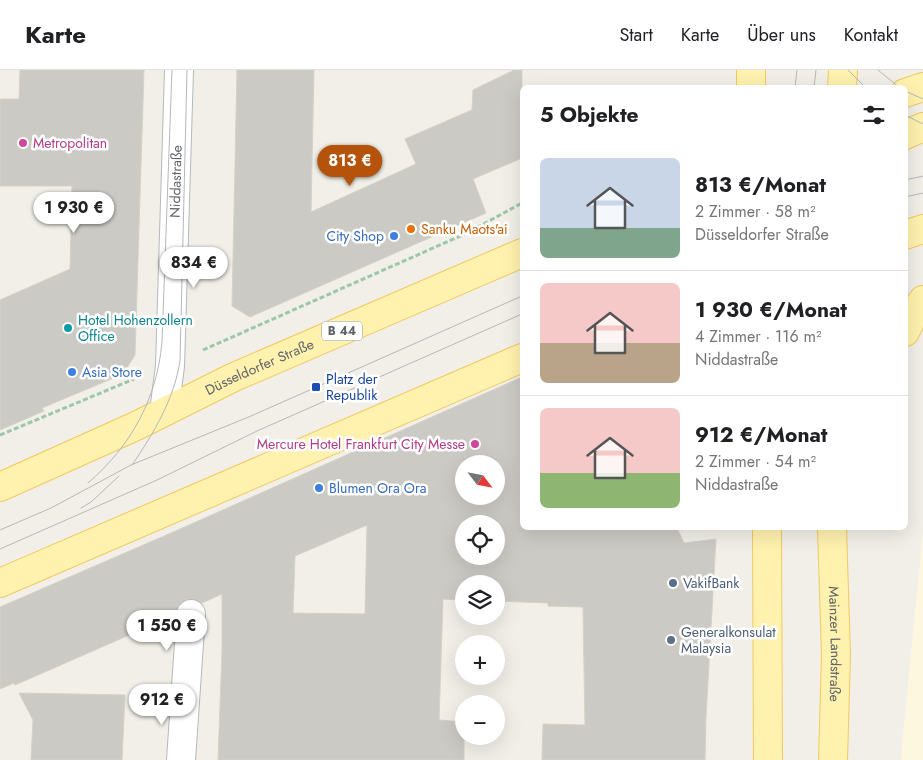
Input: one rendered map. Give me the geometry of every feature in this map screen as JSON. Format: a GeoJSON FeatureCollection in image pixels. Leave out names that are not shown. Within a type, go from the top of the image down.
{"type":"FeatureCollection","features":[{"type":"Feature","properties":{"kind":"main road"},"geometry":{"type":"LineString","coordinates":[[751,70],[751,85]]}},
{"type":"Feature","properties":{"kind":"main road"},"geometry":{"type":"LineString","coordinates":[[842,85],[843,70]]}},
{"type":"Feature","properties":{"kind":"main road"},"geometry":{"type":"LineString","coordinates":[[908,92],[923,87]]}},
{"type":"Feature","properties":{"kind":"main road"},"geometry":{"type":"LineString","coordinates":[[908,134],[923,127]]}},
{"type":"Feature","properties":{"kind":"main road"},"geometry":{"type":"LineString","coordinates":[[908,234],[923,229]]}},
{"type":"Feature","properties":{"kind":"main road","name":"Düsseldorfer Straße"},"geometry":{"type":"LineString","coordinates":[[0,487],[164,412],[234,377],[520,254]]}},
{"type":"Feature","properties":{"kind":"main road"},"geometry":{"type":"LineString","coordinates":[[908,326],[923,300]]}},
{"type":"Feature","properties":{"kind":"main road"},"geometry":{"type":"LineString","coordinates":[[0,583],[520,359]]}},
{"type":"Feature","properties":{"kind":"main road"},"geometry":{"type":"LineString","coordinates":[[768,530],[768,760]]}},
{"type":"Feature","properties":{"kind":"main road","name":"Mainzer Landstraße"},"geometry":{"type":"LineString","coordinates":[[832,530],[836,655],[833,760]]}},
{"type":"Feature","properties":{"kind":"main road"},"geometry":{"type":"LineString","coordinates":[[836,655],[851,530]]}},
{"type":"Feature","properties":{"kind":"street","name":"Niddastraße"},"geometry":{"type":"LineString","coordinates":[[164,412],[170,366],[179,70]]}},
{"type":"Feature","properties":{"kind":"street"},"geometry":{"type":"LineString","coordinates":[[181,760],[191,614]]}},
{"type":"Feature","properties":{"kind":"path"},"geometry":{"type":"LineString","coordinates":[[217,343],[467,234],[520,204]]}},
{"type":"Feature","properties":{"kind":"path"},"geometry":{"type":"LineString","coordinates":[[0,435],[137,378]]}},
{"type":"Feature","properties":{"kind":"shaded area"},"geometry":{"type":"Polygon","coordinates":[[[923,531],[923,760],[901,760],[903,736],[923,531]]]}},
{"type":"Feature","properties":{"kind":"building"},"geometry":{"type":"Polygon","coordinates":[[[20,70],[144,70],[135,355],[123,374],[42,408],[44,411],[0,430],[0,300],[70,269],[72,186],[0,186],[0,99],[19,99],[20,70]]]}},
{"type":"Feature","properties":{"kind":"building"},"geometry":{"type":"Polygon","coordinates":[[[237,70],[314,70],[311,212],[416,164],[405,139],[472,110],[473,90],[514,70],[522,70],[522,85],[520,85],[520,159],[473,179],[486,213],[250,317],[232,306],[237,70]]]}},
{"type":"Feature","properties":{"kind":"building"},"geometry":{"type":"Polygon","coordinates":[[[520,378],[520,530],[678,530],[684,543],[716,539],[705,760],[542,760],[543,724],[585,725],[583,607],[548,606],[548,603],[505,601],[505,575],[455,575],[455,600],[443,599],[439,720],[455,721],[455,745],[464,745],[464,760],[218,760],[222,594],[202,603],[193,599],[185,600],[178,606],[175,615],[15,685],[14,683],[0,689],[0,607],[520,378]],[[367,525],[295,556],[293,613],[365,614],[367,525]]]}},
{"type":"Feature","properties":{"kind":"building"},"geometry":{"type":"Polygon","coordinates":[[[19,693],[125,695],[122,760],[31,760],[33,720],[19,693]]]}},
{"type":"Feature","properties":{"kind":"tram line"},"geometry":{"type":"LineString","coordinates":[[88,483],[103,469],[129,437],[148,402],[159,363],[162,342],[172,70]]}},
{"type":"Feature","properties":{"kind":"tram line"},"geometry":{"type":"LineString","coordinates":[[132,465],[162,415],[173,389],[180,361],[187,70]]}},
{"type":"Feature","properties":{"kind":"tram line"},"geometry":{"type":"LineString","coordinates":[[795,85],[797,70]]}},
{"type":"Feature","properties":{"kind":"tram line"},"geometry":{"type":"LineString","coordinates":[[814,85],[816,70]]}},
{"type":"Feature","properties":{"kind":"tram line"},"geometry":{"type":"LineString","coordinates":[[848,70],[863,85]]}},
{"type":"Feature","properties":{"kind":"tram line"},"geometry":{"type":"LineString","coordinates":[[878,70],[896,85]]}},
{"type":"Feature","properties":{"kind":"tram line"},"geometry":{"type":"LineString","coordinates":[[908,92],[923,99]]}},
{"type":"Feature","properties":{"kind":"tram line"},"geometry":{"type":"LineString","coordinates":[[908,116],[923,124]]}},
{"type":"Feature","properties":{"kind":"tram line"},"geometry":{"type":"LineString","coordinates":[[908,179],[923,176]]}},
{"type":"Feature","properties":{"kind":"tram line"},"geometry":{"type":"LineString","coordinates":[[908,196],[923,193]]}},
{"type":"Feature","properties":{"kind":"tram line"},"geometry":{"type":"LineString","coordinates":[[0,530],[51,508],[131,465],[251,416],[520,297]]}},
{"type":"Feature","properties":{"kind":"tram line"},"geometry":{"type":"LineString","coordinates":[[0,549],[157,480],[257,431],[520,315]]}},
{"type":"Feature","properties":{"kind":"tram line"},"geometry":{"type":"LineString","coordinates":[[81,508],[91,502],[119,476]]}},
{"type":"Feature","properties":{"kind":"place","name":"Metropolitan"},"geometry":{"type":"Point","coordinates":[23,143]}},
{"type":"Feature","properties":{"kind":"place","name":"Sanku Maots'ai"},"geometry":{"type":"Point","coordinates":[411,229]}},
{"type":"Feature","properties":{"kind":"place","name":"City Shop"},"geometry":{"type":"Point","coordinates":[394,236]}},
{"type":"Feature","properties":{"kind":"place","name":"Hotel Hohenzollern Office"},"geometry":{"type":"Point","coordinates":[68,328]}},
{"type":"Feature","properties":{"kind":"place","name":"Asia Store"},"geometry":{"type":"Point","coordinates":[72,372]}},
{"type":"Feature","properties":{"kind":"place","name":"Platz der Republik"},"geometry":{"type":"Point","coordinates":[316,387]}},
{"type":"Feature","properties":{"kind":"place","name":"Mercure Hotel Frankfurt City Messe"},"geometry":{"type":"Point","coordinates":[475,444]}},
{"type":"Feature","properties":{"kind":"place","name":"Blumen Ora Ora"},"geometry":{"type":"Point","coordinates":[319,488]}},
{"type":"Feature","properties":{"kind":"place","name":"VakifBank"},"geometry":{"type":"Point","coordinates":[673,583]}},
{"type":"Feature","properties":{"kind":"place","name":"Generalkonsulat Malaysia"},"geometry":{"type":"Point","coordinates":[671,640]}}]}
